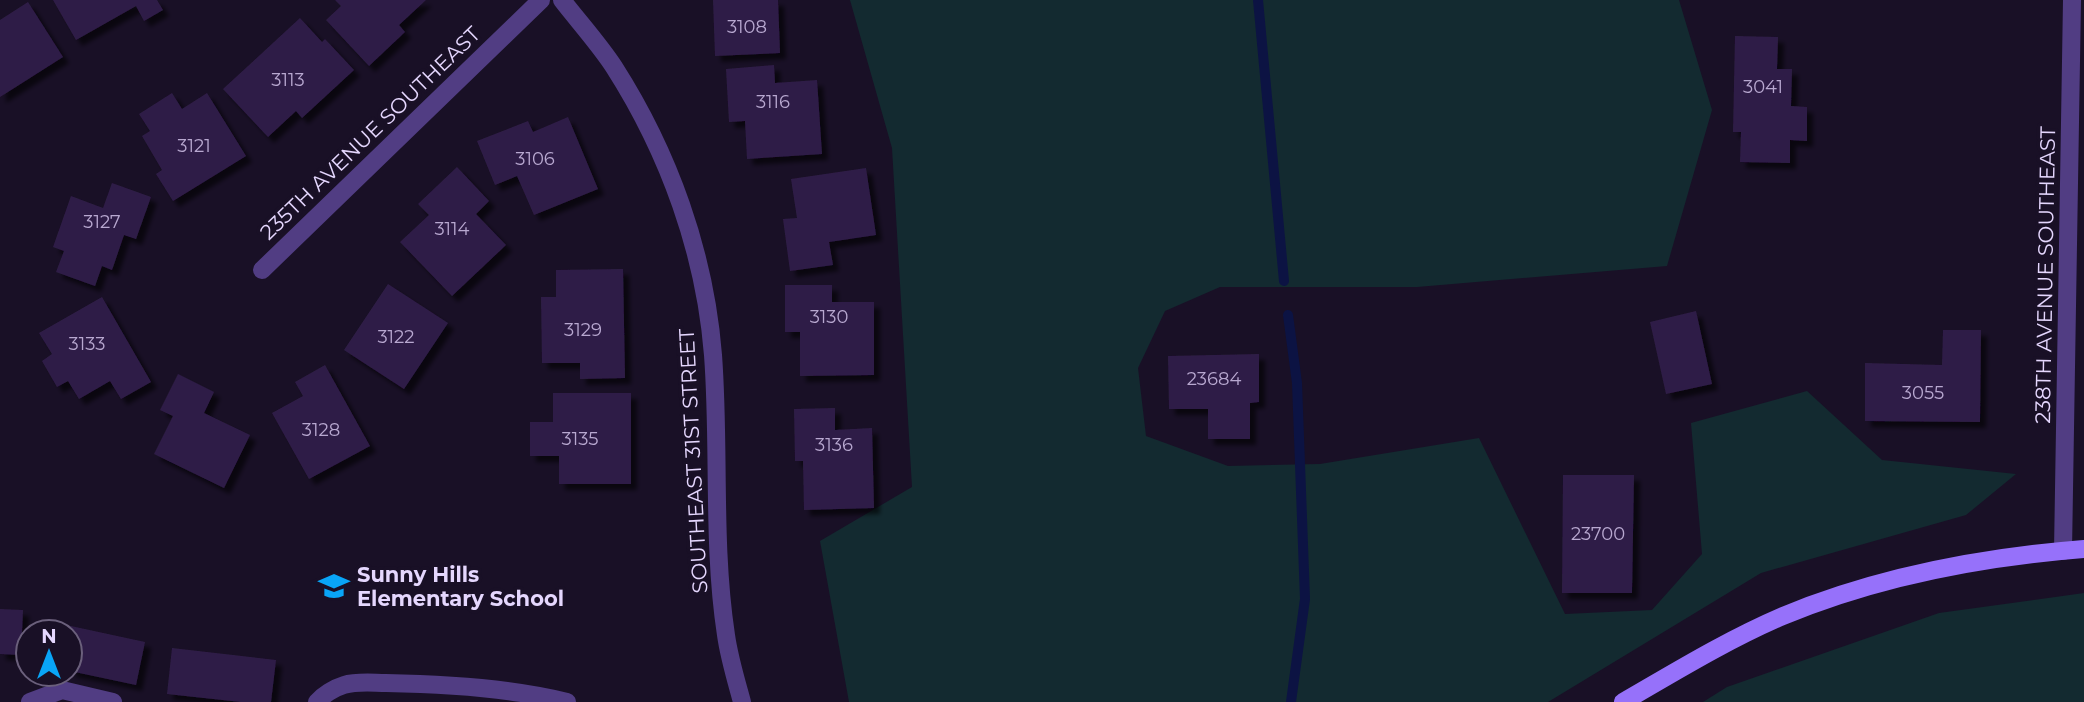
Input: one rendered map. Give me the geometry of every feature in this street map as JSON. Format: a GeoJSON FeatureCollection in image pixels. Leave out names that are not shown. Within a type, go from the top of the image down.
{"type":"FeatureCollection","features":[{"type":"Feature","properties":{"kind":"street","name":"235TH AVENUE SOUTHEAST"},"geometry":{"type":"LineString","coordinates":[[261,270],[541,0]]}},
{"type":"Feature","properties":{"kind":"street","name":"SOUTHEAST 31ST STREET"},"geometry":{"type":"LineString","coordinates":[[562,0],[613,66],[645,123],[673,181],[694,246],[708,309],[713,355],[721,578],[726,636],[742,702]]}},
{"type":"Feature","properties":{"kind":"street","name":"238TH AVENUE SOUTHEAST"},"geometry":{"type":"LineString","coordinates":[[2063,551],[2072,0]]}},
{"type":"Feature","properties":{"kind":"street"},"geometry":{"type":"LineString","coordinates":[[1623,702],[1716,648],[1784,616],[1866,588],[1953,567],[2084,549]]}},
{"type":"Feature","properties":{"kind":"street"},"geometry":{"type":"LineString","coordinates":[[317,702],[322,696],[343,685],[410,683],[537,695],[567,702]]}},
{"type":"Feature","properties":{"kind":"street"},"geometry":{"type":"LineString","coordinates":[[30,702],[62,690],[113,702]]}},
{"type":"Feature","properties":{"kind":"green space"},"geometry":{"type":"Polygon","coordinates":[[[850,0],[1679,0],[1712,110],[1667,266],[1417,287],[1220,287],[1165,311],[1138,368],[1146,436],[1228,466],[1320,464],[1479,438],[1565,614],[1652,610],[1702,554],[1691,423],[1807,391],[1882,460],[2016,474],[1966,515],[1761,573],[1548,702],[849,702],[820,541],[912,487],[892,148],[850,0]]]}},
{"type":"Feature","properties":{"kind":"green space"},"geometry":{"type":"Polygon","coordinates":[[[2084,593],[2084,702],[1703,702],[1727,687],[1939,613],[2084,593]]]}},
{"type":"Feature","properties":{"kind":"building"},"geometry":{"type":"Polygon","coordinates":[[[53,0],[157,0],[163,10],[144,21],[136,6],[76,40],[53,0]]]}},
{"type":"Feature","properties":{"kind":"building"},"geometry":{"type":"Polygon","coordinates":[[[335,0],[426,0],[399,25],[405,32],[369,66],[326,20],[341,6],[335,0]]]}},
{"type":"Feature","properties":{"kind":"building"},"geometry":{"type":"Polygon","coordinates":[[[713,0],[778,0],[780,53],[715,56],[713,0]]]}},
{"type":"Feature","properties":{"kind":"building"},"geometry":{"type":"Polygon","coordinates":[[[28,2],[63,57],[0,97],[0,20],[28,2]]]}},
{"type":"Feature","properties":{"kind":"building"},"geometry":{"type":"Polygon","coordinates":[[[300,18],[322,42],[325,39],[354,70],[302,118],[296,111],[268,137],[223,89],[300,18]]]}},
{"type":"Feature","properties":{"kind":"building"},"geometry":{"type":"Polygon","coordinates":[[[1735,36],[1778,37],[1777,69],[1792,69],[1791,106],[1807,107],[1807,141],[1790,140],[1790,163],[1740,162],[1741,132],[1733,132],[1735,36]]]}},
{"type":"Feature","properties":{"kind":"building"},"geometry":{"type":"Polygon","coordinates":[[[774,65],[775,83],[817,80],[822,154],[747,159],[745,121],[729,122],[726,69],[774,65]]]}},
{"type":"Feature","properties":{"kind":"building"},"geometry":{"type":"Polygon","coordinates":[[[172,93],[182,109],[207,93],[246,156],[173,201],[156,174],[162,170],[142,136],[150,131],[139,114],[172,93]]]}},
{"type":"Feature","properties":{"kind":"building"},"geometry":{"type":"Polygon","coordinates":[[[568,117],[598,189],[534,215],[517,176],[495,185],[477,141],[528,121],[533,132],[568,117]]]}},
{"type":"Feature","properties":{"kind":"building"},"geometry":{"type":"Polygon","coordinates":[[[457,167],[489,201],[476,214],[506,245],[452,296],[400,242],[429,215],[418,204],[457,167]]]}},
{"type":"Feature","properties":{"kind":"building"},"geometry":{"type":"Polygon","coordinates":[[[866,168],[876,235],[829,242],[833,265],[790,271],[783,219],[797,218],[791,179],[866,168]]]}},
{"type":"Feature","properties":{"kind":"building"},"geometry":{"type":"Polygon","coordinates":[[[112,183],[151,197],[136,239],[124,235],[112,270],[102,266],[95,286],[56,272],[64,251],[53,247],[71,196],[103,208],[112,183]]]}},
{"type":"Feature","properties":{"kind":"building"},"geometry":{"type":"Polygon","coordinates":[[[623,269],[625,378],[580,379],[580,363],[542,363],[541,297],[556,297],[556,270],[623,269]]]}},
{"type":"Feature","properties":{"kind":"building"},"geometry":{"type":"Polygon","coordinates":[[[388,284],[448,323],[404,389],[344,350],[388,284]]]}},
{"type":"Feature","properties":{"kind":"building"},"geometry":{"type":"Polygon","coordinates":[[[785,285],[832,285],[832,302],[874,302],[874,375],[800,376],[800,332],[785,332],[785,285]]]}},
{"type":"Feature","properties":{"kind":"building"},"geometry":{"type":"Polygon","coordinates":[[[102,297],[151,382],[121,399],[110,381],[79,399],[68,381],[57,387],[42,361],[52,354],[39,333],[102,297]]]}},
{"type":"Feature","properties":{"kind":"building"},"geometry":{"type":"Polygon","coordinates":[[[1696,311],[1712,384],[1666,394],[1650,322],[1696,311]]]}},
{"type":"Feature","properties":{"kind":"building"},"geometry":{"type":"Polygon","coordinates":[[[1943,330],[1981,330],[1980,422],[1865,421],[1865,363],[1942,365],[1943,330]]]}},
{"type":"Feature","properties":{"kind":"building"},"geometry":{"type":"Polygon","coordinates":[[[1259,354],[1259,402],[1250,403],[1250,439],[1208,439],[1208,409],[1169,409],[1168,356],[1259,354]]]}},
{"type":"Feature","properties":{"kind":"building"},"geometry":{"type":"Polygon","coordinates":[[[325,365],[370,446],[309,479],[272,413],[303,396],[295,382],[325,365]]]}},
{"type":"Feature","properties":{"kind":"building"},"geometry":{"type":"Polygon","coordinates":[[[178,374],[214,392],[204,413],[250,435],[224,488],[154,454],[173,416],[160,410],[178,374]]]}},
{"type":"Feature","properties":{"kind":"building"},"geometry":{"type":"Polygon","coordinates":[[[553,393],[631,393],[631,484],[559,484],[559,456],[530,456],[530,422],[553,422],[553,393]]]}},
{"type":"Feature","properties":{"kind":"building"},"geometry":{"type":"Polygon","coordinates":[[[835,408],[835,430],[872,428],[874,508],[804,510],[803,461],[795,461],[794,409],[835,408]]]}},
{"type":"Feature","properties":{"kind":"building"},"geometry":{"type":"Polygon","coordinates":[[[1563,475],[1634,475],[1632,593],[1562,593],[1563,475]]]}},
{"type":"Feature","properties":{"kind":"building"},"geometry":{"type":"Polygon","coordinates":[[[0,609],[23,610],[23,618],[14,618],[14,655],[0,654],[0,609]]]}},
{"type":"Feature","properties":{"kind":"building"},"geometry":{"type":"Polygon","coordinates":[[[84,629],[145,642],[136,685],[84,674],[84,629]]]}},
{"type":"Feature","properties":{"kind":"building"},"geometry":{"type":"Polygon","coordinates":[[[172,648],[276,660],[271,702],[241,702],[167,694],[172,648]]]}},
{"type":"Feature","properties":{"kind":"waterway"},"geometry":{"type":"LineString","coordinates":[[1258,0],[1284,281]]}},
{"type":"Feature","properties":{"kind":"waterway"},"geometry":{"type":"LineString","coordinates":[[1288,315],[1297,383],[1305,599],[1291,702]]}},
{"type":"Feature","properties":{"kind":"place","name":"Sunny Hills Elementary School"},"geometry":{"type":"Point","coordinates":[334,586]}}]}
